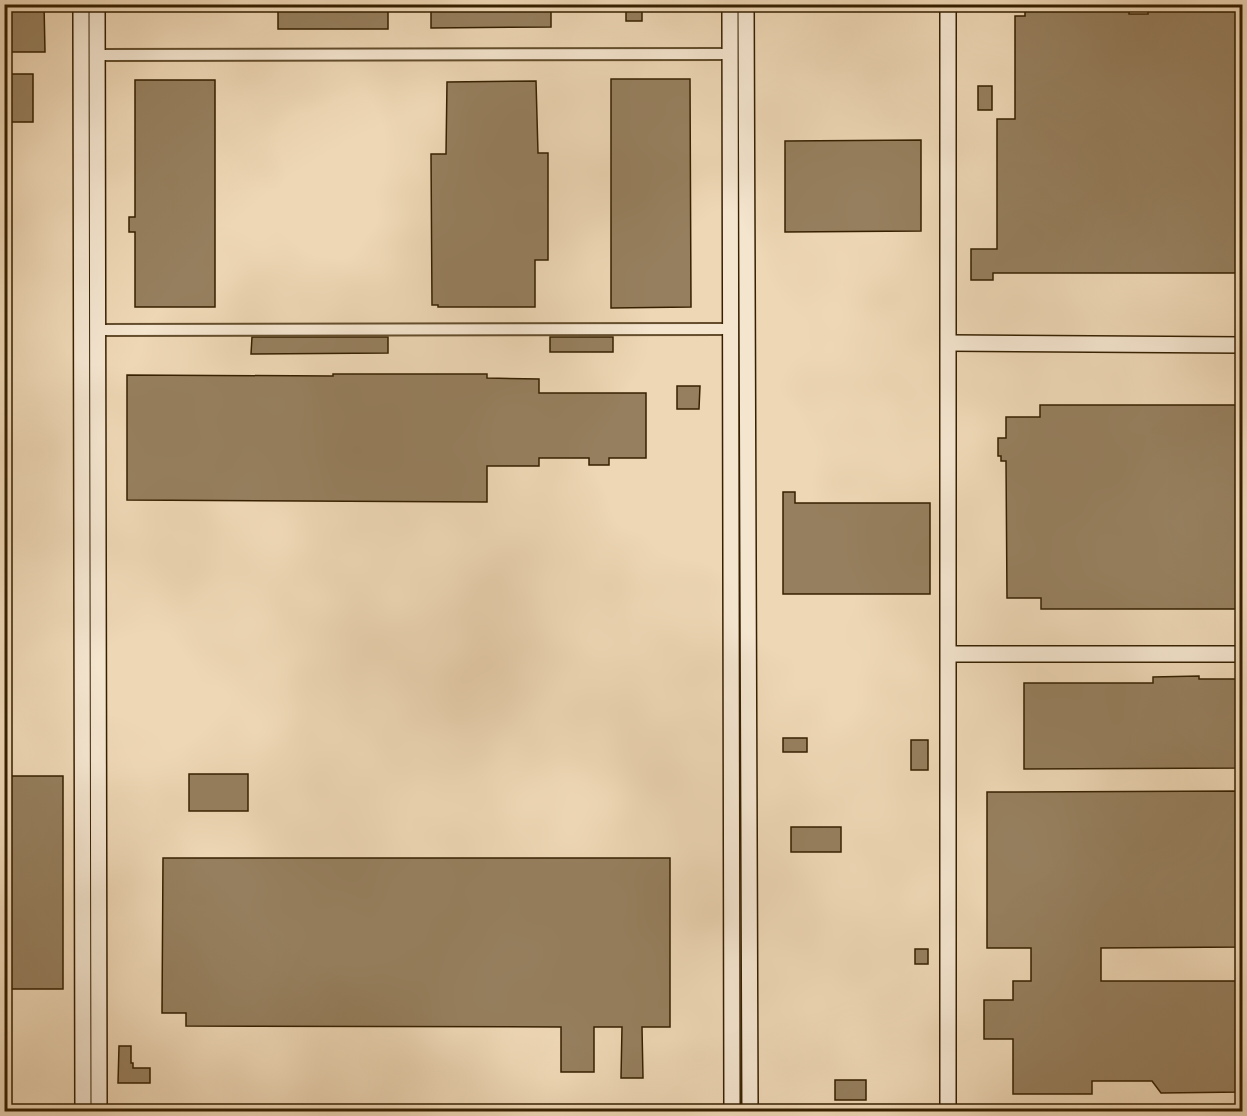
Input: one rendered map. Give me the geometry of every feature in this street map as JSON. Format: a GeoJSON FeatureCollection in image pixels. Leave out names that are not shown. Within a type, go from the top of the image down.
{"type":"FeatureCollection","features":[{"type":"Feature","properties":{"kind":"street"},"geometry":{"type":"LineString","coordinates":[[81,4],[89,55],[98,330],[99,1112]]}},
{"type":"Feature","properties":{"kind":"street"},"geometry":{"type":"LineString","coordinates":[[83,1112],[82,330],[89,55],[97,4]]}},
{"type":"Feature","properties":{"kind":"street"},"geometry":{"type":"LineString","coordinates":[[730,4],[732,1112]]}},
{"type":"Feature","properties":{"kind":"street"},"geometry":{"type":"LineString","coordinates":[[746,4],[750,1112]]}},
{"type":"Feature","properties":{"kind":"street"},"geometry":{"type":"LineString","coordinates":[[948,4],[948,1112]]}},
{"type":"Feature","properties":{"kind":"street"},"geometry":{"type":"LineString","coordinates":[[89,55],[747,55]]}},
{"type":"Feature","properties":{"kind":"street"},"geometry":{"type":"LineString","coordinates":[[82,330],[748,328]]}},
{"type":"Feature","properties":{"kind":"street"},"geometry":{"type":"LineString","coordinates":[[949,343],[1242,345]]}},
{"type":"Feature","properties":{"kind":"street"},"geometry":{"type":"LineString","coordinates":[[949,654],[1242,654]]}},
{"type":"Feature","properties":{"kind":"building"},"geometry":{"type":"Polygon","coordinates":[[[4,4],[44,4],[45,52],[4,52],[4,4]]]}},
{"type":"Feature","properties":{"kind":"building"},"geometry":{"type":"Polygon","coordinates":[[[278,4],[388,4],[388,29],[278,29],[278,4]]]}},
{"type":"Feature","properties":{"kind":"building"},"geometry":{"type":"Polygon","coordinates":[[[431,4],[551,4],[551,27],[431,28],[431,4]]]}},
{"type":"Feature","properties":{"kind":"building"},"geometry":{"type":"Polygon","coordinates":[[[626,4],[642,4],[642,21],[626,21],[626,4]]]}},
{"type":"Feature","properties":{"kind":"building"},"geometry":{"type":"Polygon","coordinates":[[[1025,4],[1129,4],[1129,14],[1148,14],[1148,4],[1242,4],[1242,273],[993,273],[993,280],[971,280],[971,249],[997,249],[997,119],[1015,119],[1015,16],[1025,16],[1025,4]]]}},
{"type":"Feature","properties":{"kind":"building"},"geometry":{"type":"Polygon","coordinates":[[[4,74],[33,74],[33,122],[4,122],[4,74]]]}},
{"type":"Feature","properties":{"kind":"building"},"geometry":{"type":"Polygon","coordinates":[[[611,79],[690,79],[691,307],[611,308],[611,79]]]}},
{"type":"Feature","properties":{"kind":"building"},"geometry":{"type":"Polygon","coordinates":[[[135,80],[215,80],[215,307],[135,307],[135,232],[129,232],[129,217],[135,217],[135,80]]]}},
{"type":"Feature","properties":{"kind":"building"},"geometry":{"type":"Polygon","coordinates":[[[536,81],[538,153],[548,153],[548,260],[535,260],[535,307],[438,307],[438,305],[432,305],[431,154],[446,154],[447,82],[536,81]]]}},
{"type":"Feature","properties":{"kind":"building"},"geometry":{"type":"Polygon","coordinates":[[[978,86],[992,86],[992,110],[978,110],[978,86]]]}},
{"type":"Feature","properties":{"kind":"building"},"geometry":{"type":"Polygon","coordinates":[[[921,140],[921,231],[785,232],[785,141],[921,140]]]}},
{"type":"Feature","properties":{"kind":"building"},"geometry":{"type":"Polygon","coordinates":[[[252,337],[388,337],[388,353],[251,354],[252,337]]]}},
{"type":"Feature","properties":{"kind":"building"},"geometry":{"type":"Polygon","coordinates":[[[550,337],[613,337],[613,352],[550,352],[550,337]]]}},
{"type":"Feature","properties":{"kind":"building"},"geometry":{"type":"Polygon","coordinates":[[[333,374],[487,374],[487,378],[539,379],[539,393],[646,393],[646,458],[609,458],[609,465],[589,465],[589,458],[539,458],[539,466],[487,466],[487,502],[127,500],[127,375],[333,376],[333,374]]]}},
{"type":"Feature","properties":{"kind":"building"},"geometry":{"type":"Polygon","coordinates":[[[677,386],[700,386],[699,409],[677,409],[677,386]]]}},
{"type":"Feature","properties":{"kind":"building"},"geometry":{"type":"Polygon","coordinates":[[[1040,405],[1242,405],[1242,609],[1041,609],[1041,598],[1007,598],[1006,461],[1001,461],[1001,456],[998,456],[998,438],[1006,438],[1006,417],[1040,417],[1040,405]]]}},
{"type":"Feature","properties":{"kind":"building"},"geometry":{"type":"Polygon","coordinates":[[[783,492],[795,492],[795,503],[930,503],[930,594],[783,594],[783,492]]]}},
{"type":"Feature","properties":{"kind":"building"},"geometry":{"type":"Polygon","coordinates":[[[1199,676],[1199,679],[1242,679],[1242,768],[1024,769],[1024,683],[1153,683],[1153,677],[1199,676]]]}},
{"type":"Feature","properties":{"kind":"building"},"geometry":{"type":"Polygon","coordinates":[[[783,738],[807,738],[807,752],[783,752],[783,738]]]}},
{"type":"Feature","properties":{"kind":"building"},"geometry":{"type":"Polygon","coordinates":[[[911,740],[928,740],[928,770],[911,770],[911,740]]]}},
{"type":"Feature","properties":{"kind":"building"},"geometry":{"type":"Polygon","coordinates":[[[189,774],[248,774],[248,811],[189,811],[189,774]]]}},
{"type":"Feature","properties":{"kind":"building"},"geometry":{"type":"Polygon","coordinates":[[[4,776],[63,776],[63,989],[4,989],[4,776]]]}},
{"type":"Feature","properties":{"kind":"building"},"geometry":{"type":"Polygon","coordinates":[[[1242,791],[1242,947],[1101,948],[1101,981],[1242,981],[1242,1092],[1161,1093],[1152,1081],[1092,1081],[1092,1094],[1013,1094],[1013,1039],[984,1039],[984,1000],[1013,1000],[1013,981],[1031,981],[1031,948],[987,948],[987,792],[1242,791]]]}},
{"type":"Feature","properties":{"kind":"building"},"geometry":{"type":"Polygon","coordinates":[[[791,827],[841,827],[841,852],[791,852],[791,827]]]}},
{"type":"Feature","properties":{"kind":"building"},"geometry":{"type":"Polygon","coordinates":[[[163,858],[670,858],[670,1027],[642,1027],[643,1078],[621,1078],[622,1027],[594,1027],[594,1072],[561,1072],[561,1027],[186,1026],[186,1013],[162,1013],[163,858]]]}},
{"type":"Feature","properties":{"kind":"building"},"geometry":{"type":"Polygon","coordinates":[[[915,949],[928,949],[928,964],[915,964],[915,949]]]}},
{"type":"Feature","properties":{"kind":"building"},"geometry":{"type":"Polygon","coordinates":[[[119,1046],[131,1046],[133,1068],[150,1068],[150,1083],[118,1083],[119,1046]]]}},
{"type":"Feature","properties":{"kind":"building"},"geometry":{"type":"Polygon","coordinates":[[[835,1080],[866,1080],[866,1100],[835,1100],[835,1080]]]}}]}
